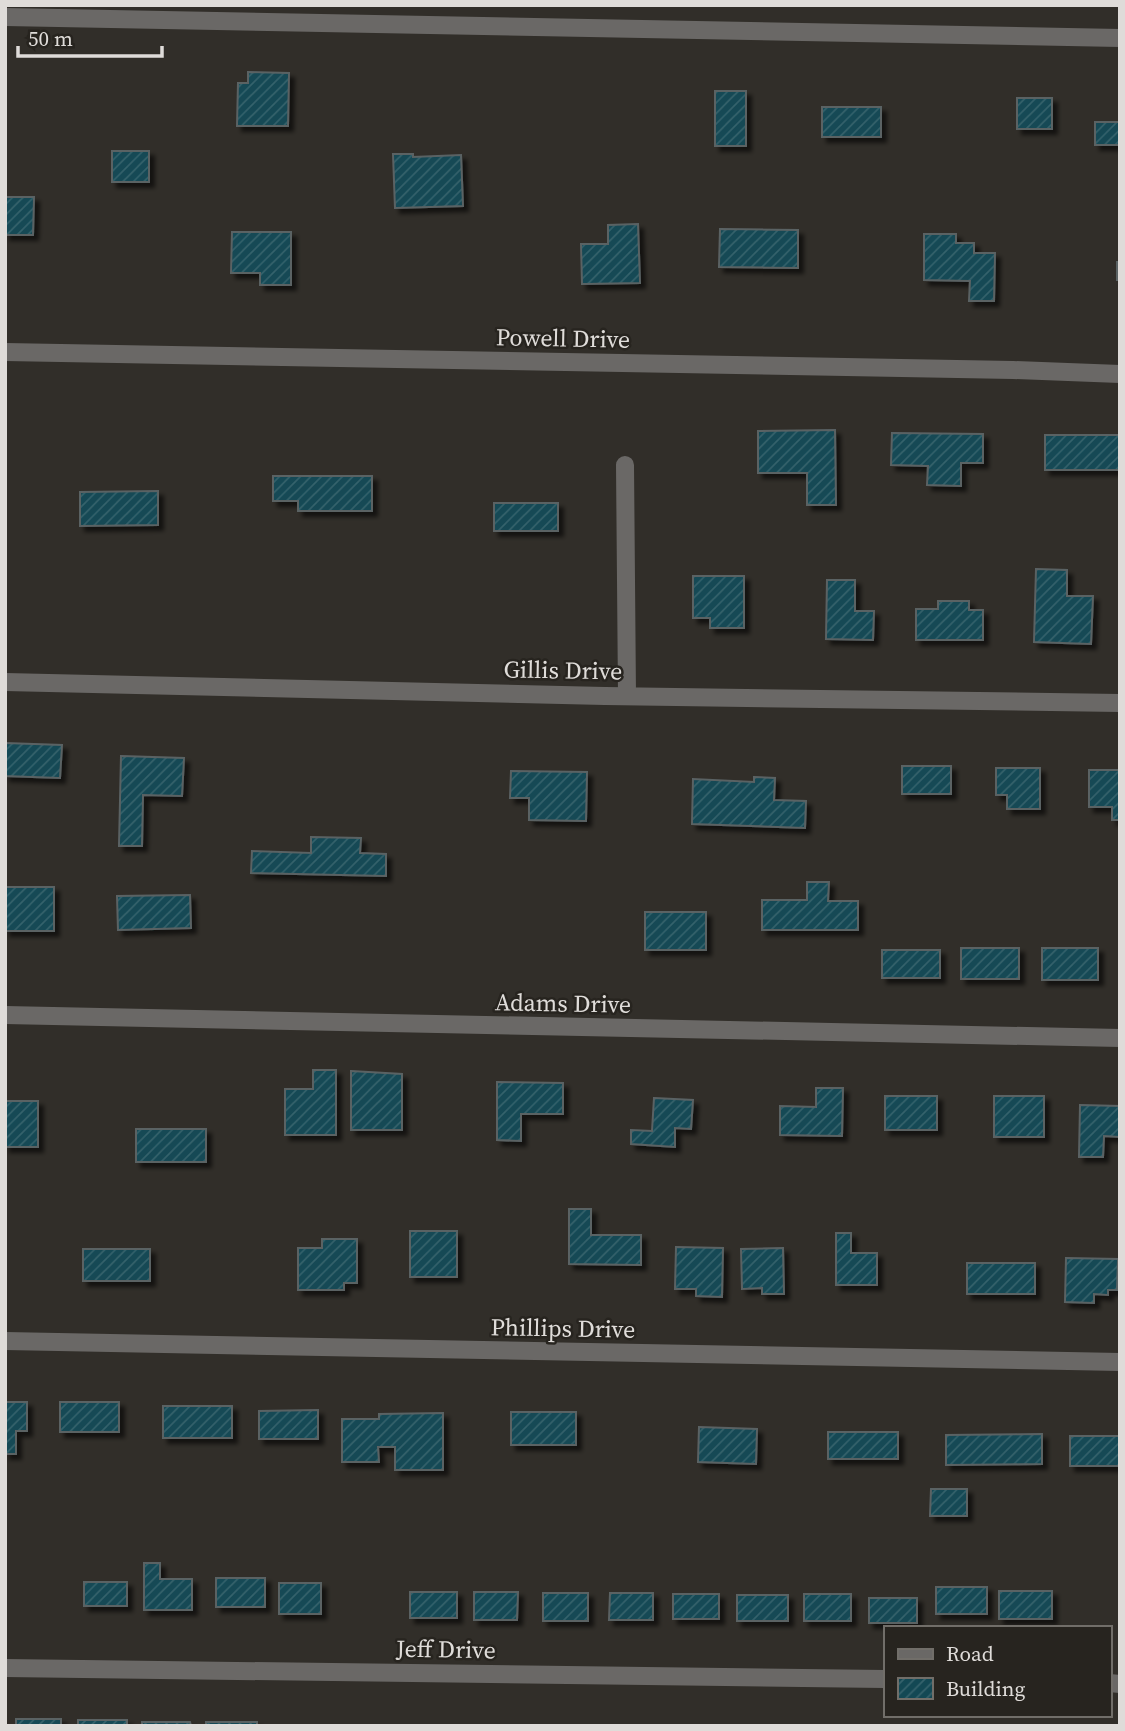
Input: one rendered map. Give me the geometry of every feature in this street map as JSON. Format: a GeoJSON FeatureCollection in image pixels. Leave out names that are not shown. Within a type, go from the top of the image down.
{"type":"FeatureCollection","features":[{"type":"Feature","properties":{"kind":"street"},"geometry":{"type":"LineString","coordinates":[[5,17],[1120,37]]}},
{"type":"Feature","properties":{"kind":"street","name":"Powell Drive"},"geometry":{"type":"LineString","coordinates":[[5,352],[999,369],[1120,374]]}},
{"type":"Feature","properties":{"kind":"street"},"geometry":{"type":"LineString","coordinates":[[625,465],[627,696]]}},
{"type":"Feature","properties":{"kind":"street","name":"Gillis Drive"},"geometry":{"type":"LineString","coordinates":[[5,682],[627,696],[1120,703]]}},
{"type":"Feature","properties":{"kind":"street","name":"Adams Drive"},"geometry":{"type":"LineString","coordinates":[[5,1015],[1120,1038]]}},
{"type":"Feature","properties":{"kind":"street","name":"Phillips Drive"},"geometry":{"type":"LineString","coordinates":[[5,1341],[1120,1362]]}},
{"type":"Feature","properties":{"kind":"street","name":"Jeff Drive"},"geometry":{"type":"LineString","coordinates":[[5,1668],[884,1679]]}},
{"type":"Feature","properties":{"kind":"building"},"geometry":{"type":"Polygon","coordinates":[[[248,72],[289,73],[288,126],[237,126],[238,83],[248,83],[248,72]]]}},
{"type":"Feature","properties":{"kind":"building"},"geometry":{"type":"Polygon","coordinates":[[[715,91],[746,91],[746,146],[715,146],[715,91]]]}},
{"type":"Feature","properties":{"kind":"building"},"geometry":{"type":"Polygon","coordinates":[[[1017,98],[1052,98],[1052,129],[1017,129],[1017,98]]]}},
{"type":"Feature","properties":{"kind":"building"},"geometry":{"type":"Polygon","coordinates":[[[822,107],[881,107],[881,137],[822,137],[822,107]]]}},
{"type":"Feature","properties":{"kind":"building"},"geometry":{"type":"Polygon","coordinates":[[[1095,122],[1120,122],[1120,145],[1095,145],[1095,122]]]}},
{"type":"Feature","properties":{"kind":"building"},"geometry":{"type":"Polygon","coordinates":[[[112,151],[149,151],[149,182],[112,182],[112,151]]]}},
{"type":"Feature","properties":{"kind":"building"},"geometry":{"type":"Polygon","coordinates":[[[393,154],[413,154],[413,157],[461,155],[463,206],[395,208],[393,154]]]}},
{"type":"Feature","properties":{"kind":"building"},"geometry":{"type":"Polygon","coordinates":[[[5,197],[34,197],[33,235],[5,235],[5,197]]]}},
{"type":"Feature","properties":{"kind":"building"},"geometry":{"type":"Polygon","coordinates":[[[638,224],[640,283],[582,284],[581,244],[608,244],[608,225],[638,224]]]}},
{"type":"Feature","properties":{"kind":"building"},"geometry":{"type":"Polygon","coordinates":[[[720,229],[798,230],[798,268],[719,267],[720,229]]]}},
{"type":"Feature","properties":{"kind":"building"},"geometry":{"type":"Polygon","coordinates":[[[232,232],[291,232],[291,285],[260,285],[260,273],[231,273],[232,232]]]}},
{"type":"Feature","properties":{"kind":"building"},"geometry":{"type":"Polygon","coordinates":[[[924,234],[956,234],[956,243],[974,243],[974,253],[995,253],[994,301],[969,301],[970,281],[924,280],[924,234]]]}},
{"type":"Feature","properties":{"kind":"building"},"geometry":{"type":"Polygon","coordinates":[[[1117,262],[1120,262],[1120,280],[1117,280],[1117,262]]]}},
{"type":"Feature","properties":{"kind":"building"},"geometry":{"type":"Polygon","coordinates":[[[835,430],[836,505],[807,505],[807,473],[758,473],[758,431],[835,430]]]}},
{"type":"Feature","properties":{"kind":"building"},"geometry":{"type":"Polygon","coordinates":[[[892,433],[983,434],[983,463],[961,463],[961,486],[927,485],[928,466],[891,465],[892,433]]]}},
{"type":"Feature","properties":{"kind":"building"},"geometry":{"type":"Polygon","coordinates":[[[1045,435],[1120,435],[1120,470],[1045,470],[1045,435]]]}},
{"type":"Feature","properties":{"kind":"building"},"geometry":{"type":"Polygon","coordinates":[[[273,476],[372,476],[372,511],[298,511],[298,501],[273,501],[273,476]]]}},
{"type":"Feature","properties":{"kind":"building"},"geometry":{"type":"Polygon","coordinates":[[[158,491],[158,525],[80,526],[80,492],[158,491]]]}},
{"type":"Feature","properties":{"kind":"building"},"geometry":{"type":"Polygon","coordinates":[[[494,503],[558,503],[558,531],[494,531],[494,503]]]}},
{"type":"Feature","properties":{"kind":"building"},"geometry":{"type":"Polygon","coordinates":[[[1036,569],[1067,570],[1067,596],[1093,596],[1091,644],[1034,642],[1036,569]]]}},
{"type":"Feature","properties":{"kind":"building"},"geometry":{"type":"Polygon","coordinates":[[[693,576],[744,576],[744,628],[710,628],[710,618],[693,618],[693,576]]]}},
{"type":"Feature","properties":{"kind":"building"},"geometry":{"type":"Polygon","coordinates":[[[827,580],[855,580],[855,611],[874,611],[873,640],[826,639],[827,580]]]}},
{"type":"Feature","properties":{"kind":"building"},"geometry":{"type":"Polygon","coordinates":[[[938,601],[969,601],[969,610],[983,610],[983,640],[916,640],[916,609],[938,609],[938,601]]]}},
{"type":"Feature","properties":{"kind":"building"},"geometry":{"type":"Polygon","coordinates":[[[5,743],[62,745],[60,778],[5,776],[5,743]]]}},
{"type":"Feature","properties":{"kind":"building"},"geometry":{"type":"Polygon","coordinates":[[[121,756],[184,758],[182,796],[143,795],[142,846],[119,846],[121,756]]]}},
{"type":"Feature","properties":{"kind":"building"},"geometry":{"type":"Polygon","coordinates":[[[902,766],[951,766],[951,794],[902,794],[902,766]]]}},
{"type":"Feature","properties":{"kind":"building"},"geometry":{"type":"Polygon","coordinates":[[[996,768],[1040,768],[1040,809],[1007,809],[1007,795],[996,795],[996,768]]]}},
{"type":"Feature","properties":{"kind":"building"},"geometry":{"type":"Polygon","coordinates":[[[1089,770],[1120,770],[1120,820],[1112,820],[1112,807],[1089,807],[1089,770]]]}},
{"type":"Feature","properties":{"kind":"building"},"geometry":{"type":"Polygon","coordinates":[[[511,771],[587,772],[586,821],[529,820],[529,798],[510,798],[511,771]]]}},
{"type":"Feature","properties":{"kind":"building"},"geometry":{"type":"Polygon","coordinates":[[[754,777],[775,778],[774,800],[806,801],[805,828],[692,824],[693,779],[754,782],[754,777]]]}},
{"type":"Feature","properties":{"kind":"building"},"geometry":{"type":"Polygon","coordinates":[[[311,837],[361,838],[360,853],[386,854],[386,876],[251,873],[252,851],[311,853],[311,837]]]}},
{"type":"Feature","properties":{"kind":"building"},"geometry":{"type":"Polygon","coordinates":[[[807,882],[829,882],[828,901],[858,901],[858,930],[762,930],[762,900],[807,900],[807,882]]]}},
{"type":"Feature","properties":{"kind":"building"},"geometry":{"type":"Polygon","coordinates":[[[5,887],[54,887],[54,931],[5,931],[5,887]]]}},
{"type":"Feature","properties":{"kind":"building"},"geometry":{"type":"Polygon","coordinates":[[[190,895],[191,928],[118,930],[117,896],[190,895]]]}},
{"type":"Feature","properties":{"kind":"building"},"geometry":{"type":"Polygon","coordinates":[[[645,912],[706,912],[706,950],[645,950],[645,912]]]}},
{"type":"Feature","properties":{"kind":"building"},"geometry":{"type":"Polygon","coordinates":[[[961,948],[1019,948],[1019,979],[961,979],[961,948]]]}},
{"type":"Feature","properties":{"kind":"building"},"geometry":{"type":"Polygon","coordinates":[[[1042,948],[1098,948],[1098,980],[1042,980],[1042,948]]]}},
{"type":"Feature","properties":{"kind":"building"},"geometry":{"type":"Polygon","coordinates":[[[882,950],[940,950],[940,978],[882,978],[882,950]]]}},
{"type":"Feature","properties":{"kind":"building"},"geometry":{"type":"Polygon","coordinates":[[[313,1070],[336,1070],[336,1135],[285,1135],[285,1089],[313,1089],[313,1070]]]}},
{"type":"Feature","properties":{"kind":"building"},"geometry":{"type":"Polygon","coordinates":[[[351,1071],[402,1074],[402,1130],[351,1130],[351,1071]]]}},
{"type":"Feature","properties":{"kind":"building"},"geometry":{"type":"Polygon","coordinates":[[[497,1082],[563,1083],[563,1114],[521,1114],[521,1141],[497,1140],[497,1082]]]}},
{"type":"Feature","properties":{"kind":"building"},"geometry":{"type":"Polygon","coordinates":[[[816,1088],[843,1088],[842,1136],[780,1135],[780,1106],[816,1107],[816,1088]]]}},
{"type":"Feature","properties":{"kind":"building"},"geometry":{"type":"Polygon","coordinates":[[[885,1096],[937,1096],[937,1130],[885,1130],[885,1096]]]}},
{"type":"Feature","properties":{"kind":"building"},"geometry":{"type":"Polygon","coordinates":[[[994,1096],[1044,1096],[1044,1137],[994,1137],[994,1096]]]}},
{"type":"Feature","properties":{"kind":"building"},"geometry":{"type":"Polygon","coordinates":[[[654,1098],[693,1100],[691,1129],[675,1128],[675,1147],[631,1144],[631,1130],[652,1131],[654,1098]]]}},
{"type":"Feature","properties":{"kind":"building"},"geometry":{"type":"Polygon","coordinates":[[[5,1101],[38,1101],[38,1147],[5,1147],[5,1101]]]}},
{"type":"Feature","properties":{"kind":"building"},"geometry":{"type":"Polygon","coordinates":[[[1080,1105],[1120,1106],[1120,1137],[1104,1136],[1103,1157],[1079,1157],[1080,1105]]]}},
{"type":"Feature","properties":{"kind":"building"},"geometry":{"type":"Polygon","coordinates":[[[136,1129],[206,1129],[206,1162],[136,1162],[136,1129]]]}},
{"type":"Feature","properties":{"kind":"building"},"geometry":{"type":"Polygon","coordinates":[[[569,1209],[591,1209],[591,1235],[641,1235],[641,1265],[569,1264],[569,1209]]]}},
{"type":"Feature","properties":{"kind":"building"},"geometry":{"type":"Polygon","coordinates":[[[410,1231],[457,1231],[457,1277],[410,1277],[410,1231]]]}},
{"type":"Feature","properties":{"kind":"building"},"geometry":{"type":"Polygon","coordinates":[[[836,1233],[851,1233],[851,1253],[877,1253],[877,1285],[836,1285],[836,1233]]]}},
{"type":"Feature","properties":{"kind":"building"},"geometry":{"type":"Polygon","coordinates":[[[322,1239],[357,1239],[357,1283],[344,1283],[344,1290],[298,1290],[298,1248],[322,1248],[322,1239]]]}},
{"type":"Feature","properties":{"kind":"building"},"geometry":{"type":"Polygon","coordinates":[[[676,1247],[723,1248],[722,1297],[696,1296],[696,1289],[675,1289],[676,1247]]]}},
{"type":"Feature","properties":{"kind":"building"},"geometry":{"type":"Polygon","coordinates":[[[783,1248],[784,1294],[762,1294],[762,1288],[742,1289],[741,1249],[783,1248]]]}},
{"type":"Feature","properties":{"kind":"building"},"geometry":{"type":"Polygon","coordinates":[[[83,1249],[150,1249],[150,1281],[83,1281],[83,1249]]]}},
{"type":"Feature","properties":{"kind":"building"},"geometry":{"type":"Polygon","coordinates":[[[1066,1258],[1118,1259],[1117,1290],[1108,1290],[1108,1295],[1094,1294],[1094,1303],[1065,1302],[1066,1258]]]}},
{"type":"Feature","properties":{"kind":"building"},"geometry":{"type":"Polygon","coordinates":[[[967,1263],[1035,1263],[1035,1294],[967,1294],[967,1263]]]}},
{"type":"Feature","properties":{"kind":"building"},"geometry":{"type":"Polygon","coordinates":[[[5,1402],[27,1402],[27,1431],[16,1431],[16,1454],[5,1454],[5,1402]]]}},
{"type":"Feature","properties":{"kind":"building"},"geometry":{"type":"Polygon","coordinates":[[[60,1402],[119,1402],[119,1432],[60,1432],[60,1402]]]}},
{"type":"Feature","properties":{"kind":"building"},"geometry":{"type":"Polygon","coordinates":[[[163,1406],[232,1406],[232,1438],[163,1438],[163,1406]]]}},
{"type":"Feature","properties":{"kind":"building"},"geometry":{"type":"Polygon","coordinates":[[[318,1410],[318,1439],[259,1439],[259,1411],[318,1410]]]}},
{"type":"Feature","properties":{"kind":"building"},"geometry":{"type":"Polygon","coordinates":[[[511,1412],[576,1412],[576,1445],[511,1445],[511,1412]]]}},
{"type":"Feature","properties":{"kind":"building"},"geometry":{"type":"Polygon","coordinates":[[[443,1413],[443,1470],[395,1470],[395,1447],[378,1447],[379,1462],[342,1462],[342,1419],[379,1419],[379,1414],[443,1413]]]}},
{"type":"Feature","properties":{"kind":"building"},"geometry":{"type":"Polygon","coordinates":[[[699,1427],[757,1429],[756,1464],[698,1462],[699,1427]]]}},
{"type":"Feature","properties":{"kind":"building"},"geometry":{"type":"Polygon","coordinates":[[[828,1432],[898,1432],[898,1459],[828,1459],[828,1432]]]}},
{"type":"Feature","properties":{"kind":"building"},"geometry":{"type":"Polygon","coordinates":[[[1042,1434],[1042,1464],[946,1465],[946,1435],[1042,1434]]]}},
{"type":"Feature","properties":{"kind":"building"},"geometry":{"type":"Polygon","coordinates":[[[1070,1436],[1120,1436],[1120,1466],[1070,1466],[1070,1436]]]}},
{"type":"Feature","properties":{"kind":"building"},"geometry":{"type":"Polygon","coordinates":[[[931,1489],[967,1489],[967,1516],[930,1516],[931,1489]]]}},
{"type":"Feature","properties":{"kind":"building"},"geometry":{"type":"Polygon","coordinates":[[[144,1563],[160,1563],[160,1579],[192,1579],[192,1610],[144,1610],[144,1563]]]}},
{"type":"Feature","properties":{"kind":"building"},"geometry":{"type":"Polygon","coordinates":[[[216,1578],[265,1578],[265,1607],[216,1607],[216,1578]]]}},
{"type":"Feature","properties":{"kind":"building"},"geometry":{"type":"Polygon","coordinates":[[[84,1582],[127,1582],[127,1606],[84,1606],[84,1582]]]}},
{"type":"Feature","properties":{"kind":"building"},"geometry":{"type":"Polygon","coordinates":[[[279,1583],[321,1583],[321,1614],[279,1614],[279,1583]]]}},
{"type":"Feature","properties":{"kind":"building"},"geometry":{"type":"Polygon","coordinates":[[[936,1587],[987,1587],[987,1614],[936,1614],[936,1587]]]}},
{"type":"Feature","properties":{"kind":"building"},"geometry":{"type":"Polygon","coordinates":[[[999,1591],[1052,1591],[1052,1619],[999,1619],[999,1591]]]}},
{"type":"Feature","properties":{"kind":"building"},"geometry":{"type":"Polygon","coordinates":[[[410,1592],[457,1592],[457,1618],[410,1618],[410,1592]]]}},
{"type":"Feature","properties":{"kind":"building"},"geometry":{"type":"Polygon","coordinates":[[[474,1592],[518,1592],[517,1620],[474,1620],[474,1592]]]}},
{"type":"Feature","properties":{"kind":"building"},"geometry":{"type":"Polygon","coordinates":[[[543,1593],[588,1593],[588,1621],[543,1621],[543,1593]]]}},
{"type":"Feature","properties":{"kind":"building"},"geometry":{"type":"Polygon","coordinates":[[[610,1593],[653,1593],[653,1620],[609,1620],[610,1593]]]}},
{"type":"Feature","properties":{"kind":"building"},"geometry":{"type":"Polygon","coordinates":[[[673,1594],[719,1594],[719,1619],[673,1619],[673,1594]]]}},
{"type":"Feature","properties":{"kind":"building"},"geometry":{"type":"Polygon","coordinates":[[[804,1594],[851,1594],[851,1621],[804,1621],[804,1594]]]}},
{"type":"Feature","properties":{"kind":"building"},"geometry":{"type":"Polygon","coordinates":[[[737,1595],[788,1595],[788,1621],[737,1621],[737,1595]]]}},
{"type":"Feature","properties":{"kind":"building"},"geometry":{"type":"Polygon","coordinates":[[[869,1598],[917,1598],[917,1623],[869,1623],[869,1598]]]}},
{"type":"Feature","properties":{"kind":"building"},"geometry":{"type":"Polygon","coordinates":[[[16,1719],[61,1719],[61,1726],[16,1726],[16,1719]]]}},
{"type":"Feature","properties":{"kind":"building"},"geometry":{"type":"Polygon","coordinates":[[[78,1720],[127,1720],[127,1726],[78,1726],[78,1720]]]}},
{"type":"Feature","properties":{"kind":"building"},"geometry":{"type":"Polygon","coordinates":[[[142,1722],[190,1722],[191,1726],[142,1726],[142,1722]]]}},
{"type":"Feature","properties":{"kind":"building"},"geometry":{"type":"Polygon","coordinates":[[[206,1722],[257,1722],[257,1726],[206,1726],[206,1722]]]}}]}
